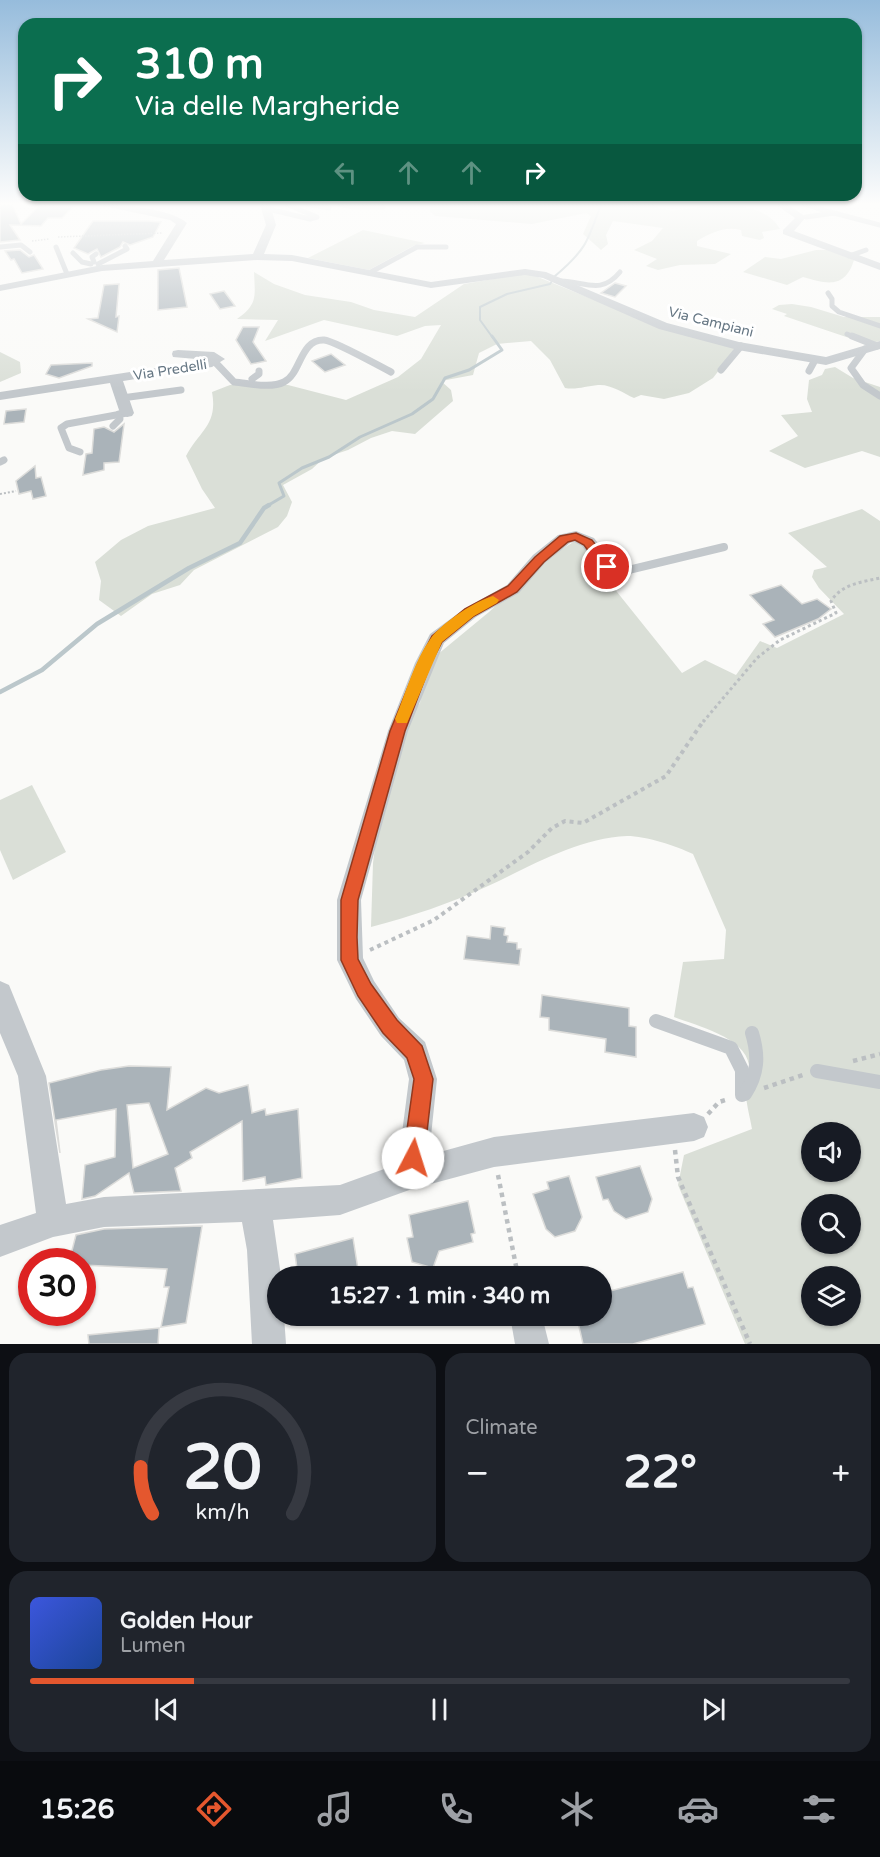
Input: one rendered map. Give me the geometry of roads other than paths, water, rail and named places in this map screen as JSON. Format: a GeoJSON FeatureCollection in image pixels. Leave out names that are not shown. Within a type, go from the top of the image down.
{"type":"FeatureCollection","features":[{"type":"Feature","properties":{"kind":"street","name":"Via Campiani"},"geometry":{"type":"LineString","coordinates":[[0,288],[67,274],[88,267]]}},
{"type":"Feature","properties":{"kind":"street","name":"Via Campiani"},"geometry":{"type":"LineString","coordinates":[[343,267],[431,285],[525,272],[546,274],[663,326],[741,346],[815,360],[833,361],[874,346]]}},
{"type":"Feature","properties":{"kind":"street","name":"Via Predelli"},"geometry":{"type":"LineString","coordinates":[[0,396],[215,362],[218,359],[214,356],[178,354]]}},
{"type":"Feature","properties":{"kind":"street","name":"Via Predelli"},"geometry":{"type":"LineString","coordinates":[[115,378],[122,398],[123,413]]}},
{"type":"Feature","properties":{"kind":"street"},"geometry":{"type":"LineString","coordinates":[[412,1174],[423,1079],[415,1052],[390,1027],[365,990],[350,960],[348,937],[352,889],[398,731],[424,663],[437,639],[470,613],[513,589],[539,559],[564,539],[576,536],[588,542],[607,567]]}},
{"type":"Feature","properties":{"kind":"street"},"geometry":{"type":"LineString","coordinates":[[0,994],[32,1076],[53,1222]]}},
{"type":"Feature","properties":{"kind":"street"},"geometry":{"type":"LineString","coordinates":[[0,1241],[53,1222],[104,1212],[340,1200],[412,1174],[494,1152],[684,1129]]}},
{"type":"Feature","properties":{"kind":"street"},"geometry":{"type":"LineString","coordinates":[[255,1206],[263,1250],[269,1344]]}},
{"type":"Feature","properties":{"kind":"street"},"geometry":{"type":"LineString","coordinates":[[528,1326],[532,1344]]}},
{"type":"Feature","properties":{"kind":"lane"},"geometry":{"type":"LineString","coordinates":[[64,267],[67,274]]}},
{"type":"Feature","properties":{"kind":"lane"},"geometry":{"type":"LineString","coordinates":[[369,273],[381,267]]}},
{"type":"Feature","properties":{"kind":"lane"},"geometry":{"type":"LineString","coordinates":[[561,281],[596,287],[615,279],[620,272]]}},
{"type":"Feature","properties":{"kind":"lane"},"geometry":{"type":"LineString","coordinates":[[828,293],[832,299],[832,306],[839,312],[880,326]]}},
{"type":"Feature","properties":{"kind":"lane"},"geometry":{"type":"LineString","coordinates":[[847,334],[874,346],[852,364],[851,368],[863,385],[880,396]]}},
{"type":"Feature","properties":{"kind":"lane"},"geometry":{"type":"LineString","coordinates":[[215,362],[228,379],[269,385],[282,383],[288,380],[302,355],[313,343],[320,340],[332,342],[391,372]]}},
{"type":"Feature","properties":{"kind":"lane"},"geometry":{"type":"LineString","coordinates":[[721,370],[741,346]]}},
{"type":"Feature","properties":{"kind":"lane"},"geometry":{"type":"LineString","coordinates":[[809,371],[815,360]]}},
{"type":"Feature","properties":{"kind":"lane"},"geometry":{"type":"LineString","coordinates":[[249,381],[259,374],[259,371]]}},
{"type":"Feature","properties":{"kind":"lane"},"geometry":{"type":"LineString","coordinates":[[122,398],[181,390]]}},
{"type":"Feature","properties":{"kind":"lane"},"geometry":{"type":"LineString","coordinates":[[113,426],[123,413]]}},
{"type":"Feature","properties":{"kind":"lane"},"geometry":{"type":"LineString","coordinates":[[80,452],[69,448],[61,428],[67,424],[123,413]]}},
{"type":"Feature","properties":{"kind":"lane"},"geometry":{"type":"LineString","coordinates":[[607,567],[609,571],[616,573],[724,547]]}},
{"type":"Feature","properties":{"kind":"lane"},"geometry":{"type":"LineString","coordinates":[[656,1021],[731,1048],[739,1058],[743,1070],[743,1095],[756,1073],[758,1057],[752,1033]]}},
{"type":"Feature","properties":{"kind":"lane"},"geometry":{"type":"LineString","coordinates":[[816,1071],[880,1082]]}},
{"type":"Feature","properties":{"kind":"waterway"},"geometry":{"type":"LineString","coordinates":[[555,276],[565,267]]}},
{"type":"Feature","properties":{"kind":"waterway"},"geometry":{"type":"LineString","coordinates":[[493,338],[480,320],[480,307],[507,294],[550,284],[552,281]]}},
{"type":"Feature","properties":{"kind":"waterway"},"geometry":{"type":"LineString","coordinates":[[267,506],[284,496],[279,483],[302,468],[329,457],[360,437],[412,414],[433,399],[445,378],[469,370],[502,350],[492,336]]}},
{"type":"Feature","properties":{"kind":"waterway"},"geometry":{"type":"LineString","coordinates":[[0,692],[42,670],[97,624],[189,568],[240,543],[264,508],[269,505]]}}]}
